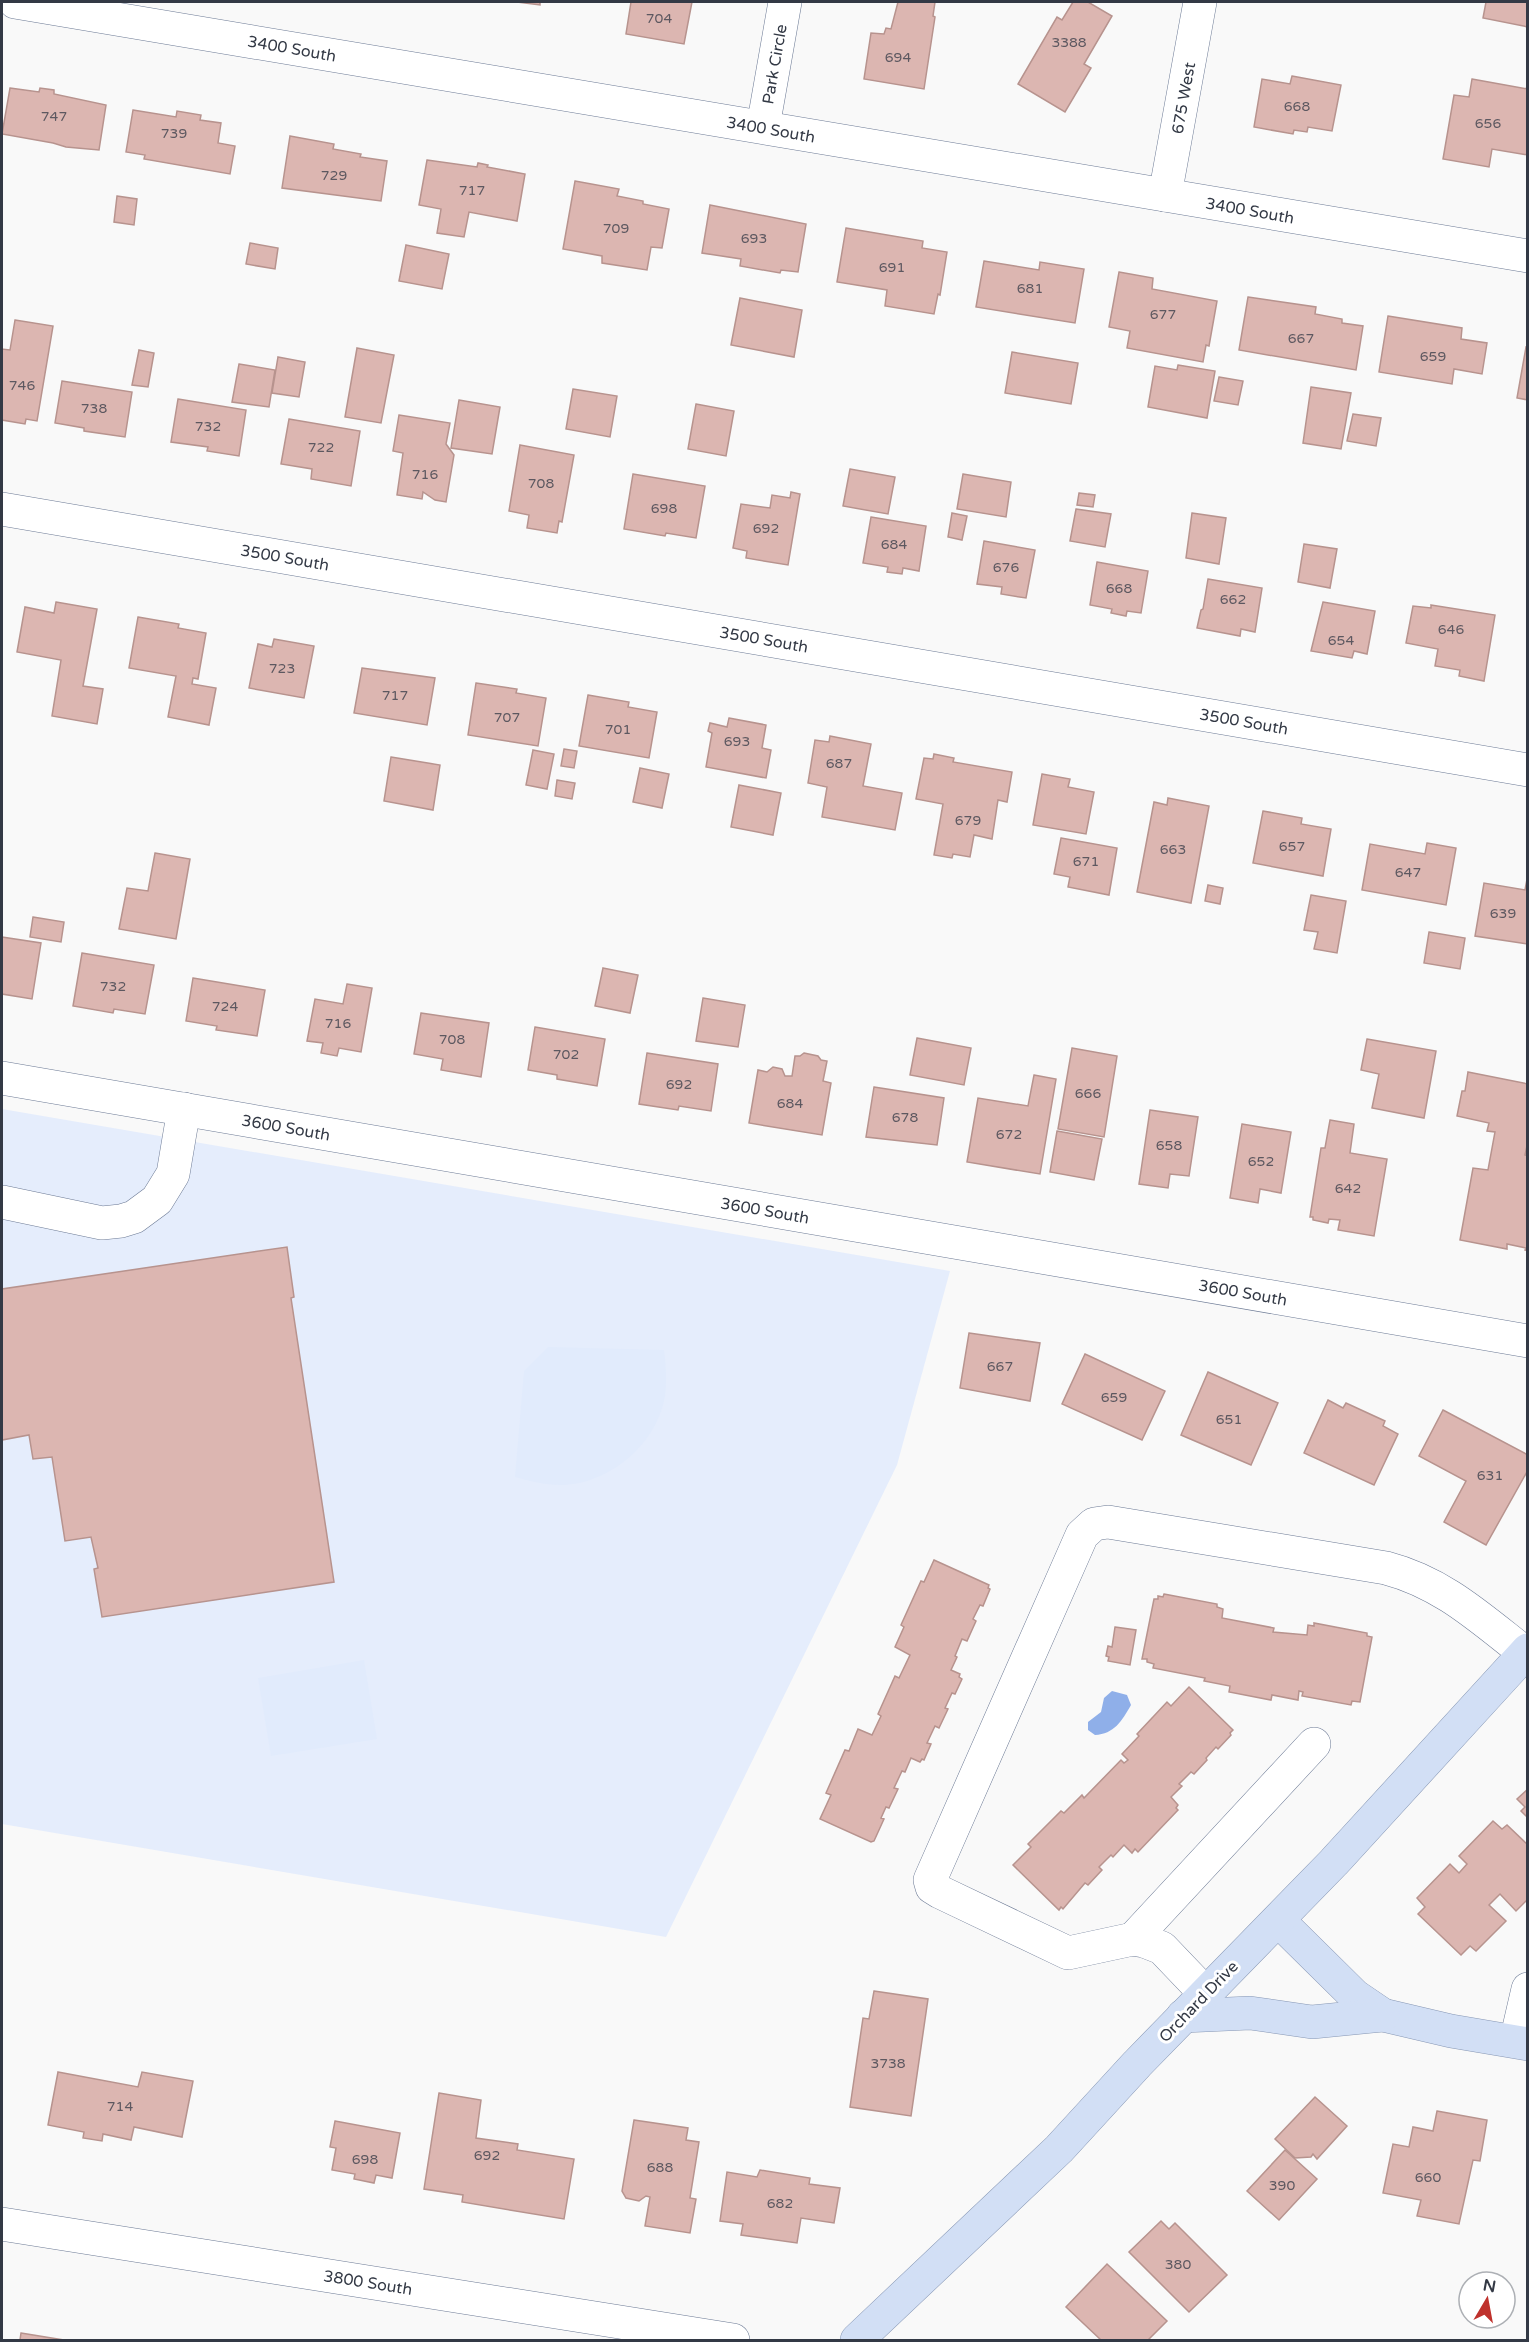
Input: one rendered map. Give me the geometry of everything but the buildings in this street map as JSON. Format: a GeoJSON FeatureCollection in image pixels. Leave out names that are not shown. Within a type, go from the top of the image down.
{"type":"FeatureCollection","features":[{"type":"Feature","properties":{"kind":"main road","name":"Orchard Drive"},"geometry":{"type":"LineString","coordinates":[[864,2338],[1059,2149],[1183,2016],[1278,1920],[1526,1652]]}},
{"type":"Feature","properties":{"kind":"main road"},"geometry":{"type":"LineString","coordinates":[[1278,1920],[1355,1996],[1383,2015]]}},
{"type":"Feature","properties":{"kind":"main road"},"geometry":{"type":"LineString","coordinates":[[1183,2016],[1250,2013],[1311,2022],[1383,2015],[1451,2031],[1522,2042]]}},
{"type":"Feature","properties":{"kind":"street","name":"3400 South"},"geometry":{"type":"LineString","coordinates":[[15,2],[1527,256]]}},
{"type":"Feature","properties":{"kind":"street","name":"Park Circle"},"geometry":{"type":"LineString","coordinates":[[763,127],[785,2]]}},
{"type":"Feature","properties":{"kind":"street","name":"675 West"},"geometry":{"type":"LineString","coordinates":[[1165,195],[1200,2]]}},
{"type":"Feature","properties":{"kind":"street","name":"3500 South"},"geometry":{"type":"LineString","coordinates":[[2,509],[1527,770]]}},
{"type":"Feature","properties":{"kind":"street","name":"3600 South"},"geometry":{"type":"LineString","coordinates":[[2,1078],[1527,1341]]}},
{"type":"Feature","properties":{"kind":"street"},"geometry":{"type":"LineString","coordinates":[[2,1202],[102,1223],[134,1217],[157,1200],[173,1174],[184,1109]]}},
{"type":"Feature","properties":{"kind":"street"},"geometry":{"type":"LineString","coordinates":[[1205,1993],[1162,1948],[1133,1939],[1068,1953],[940,1892],[932,1887],[930,1880],[1082,1535],[1094,1524],[1108,1522],[1386,1568],[1411,1575],[1440,1588],[1526,1652]]}},
{"type":"Feature","properties":{"kind":"street"},"geometry":{"type":"LineString","coordinates":[[1133,1939],[1314,1744]]}},
{"type":"Feature","properties":{"kind":"street"},"geometry":{"type":"LineString","coordinates":[[1522,2042],[1527,1989]]}},
{"type":"Feature","properties":{"kind":"street","name":"3800 South"},"geometry":{"type":"LineString","coordinates":[[2,2224],[733,2340]]}},
{"type":"Feature","properties":{"kind":"shaded area"},"geometry":{"type":"Polygon","coordinates":[[[2,1109],[950,1271],[897,1465],[666,1937],[2,1824],[2,1109]]]}},
{"type":"Feature","properties":{"kind":"shaded area"},"geometry":{"type":"Polygon","coordinates":[[[548,1347],[664,1350],[665,1396],[652,1430],[628,1458],[596,1478],[560,1485],[515,1477],[524,1371],[548,1347]]]}},
{"type":"Feature","properties":{"kind":"shaded area"},"geometry":{"type":"Polygon","coordinates":[[[364,1660],[377,1739],[271,1756],[258,1678],[364,1660]]]}},
{"type":"Feature","properties":{"kind":"water"},"geometry":{"type":"Polygon","coordinates":[[[1112,1691],[1127,1695],[1131,1705],[1121,1721],[1112,1729],[1095,1735],[1088,1730],[1088,1722],[1101,1712],[1104,1698],[1112,1691]]]}}]}
